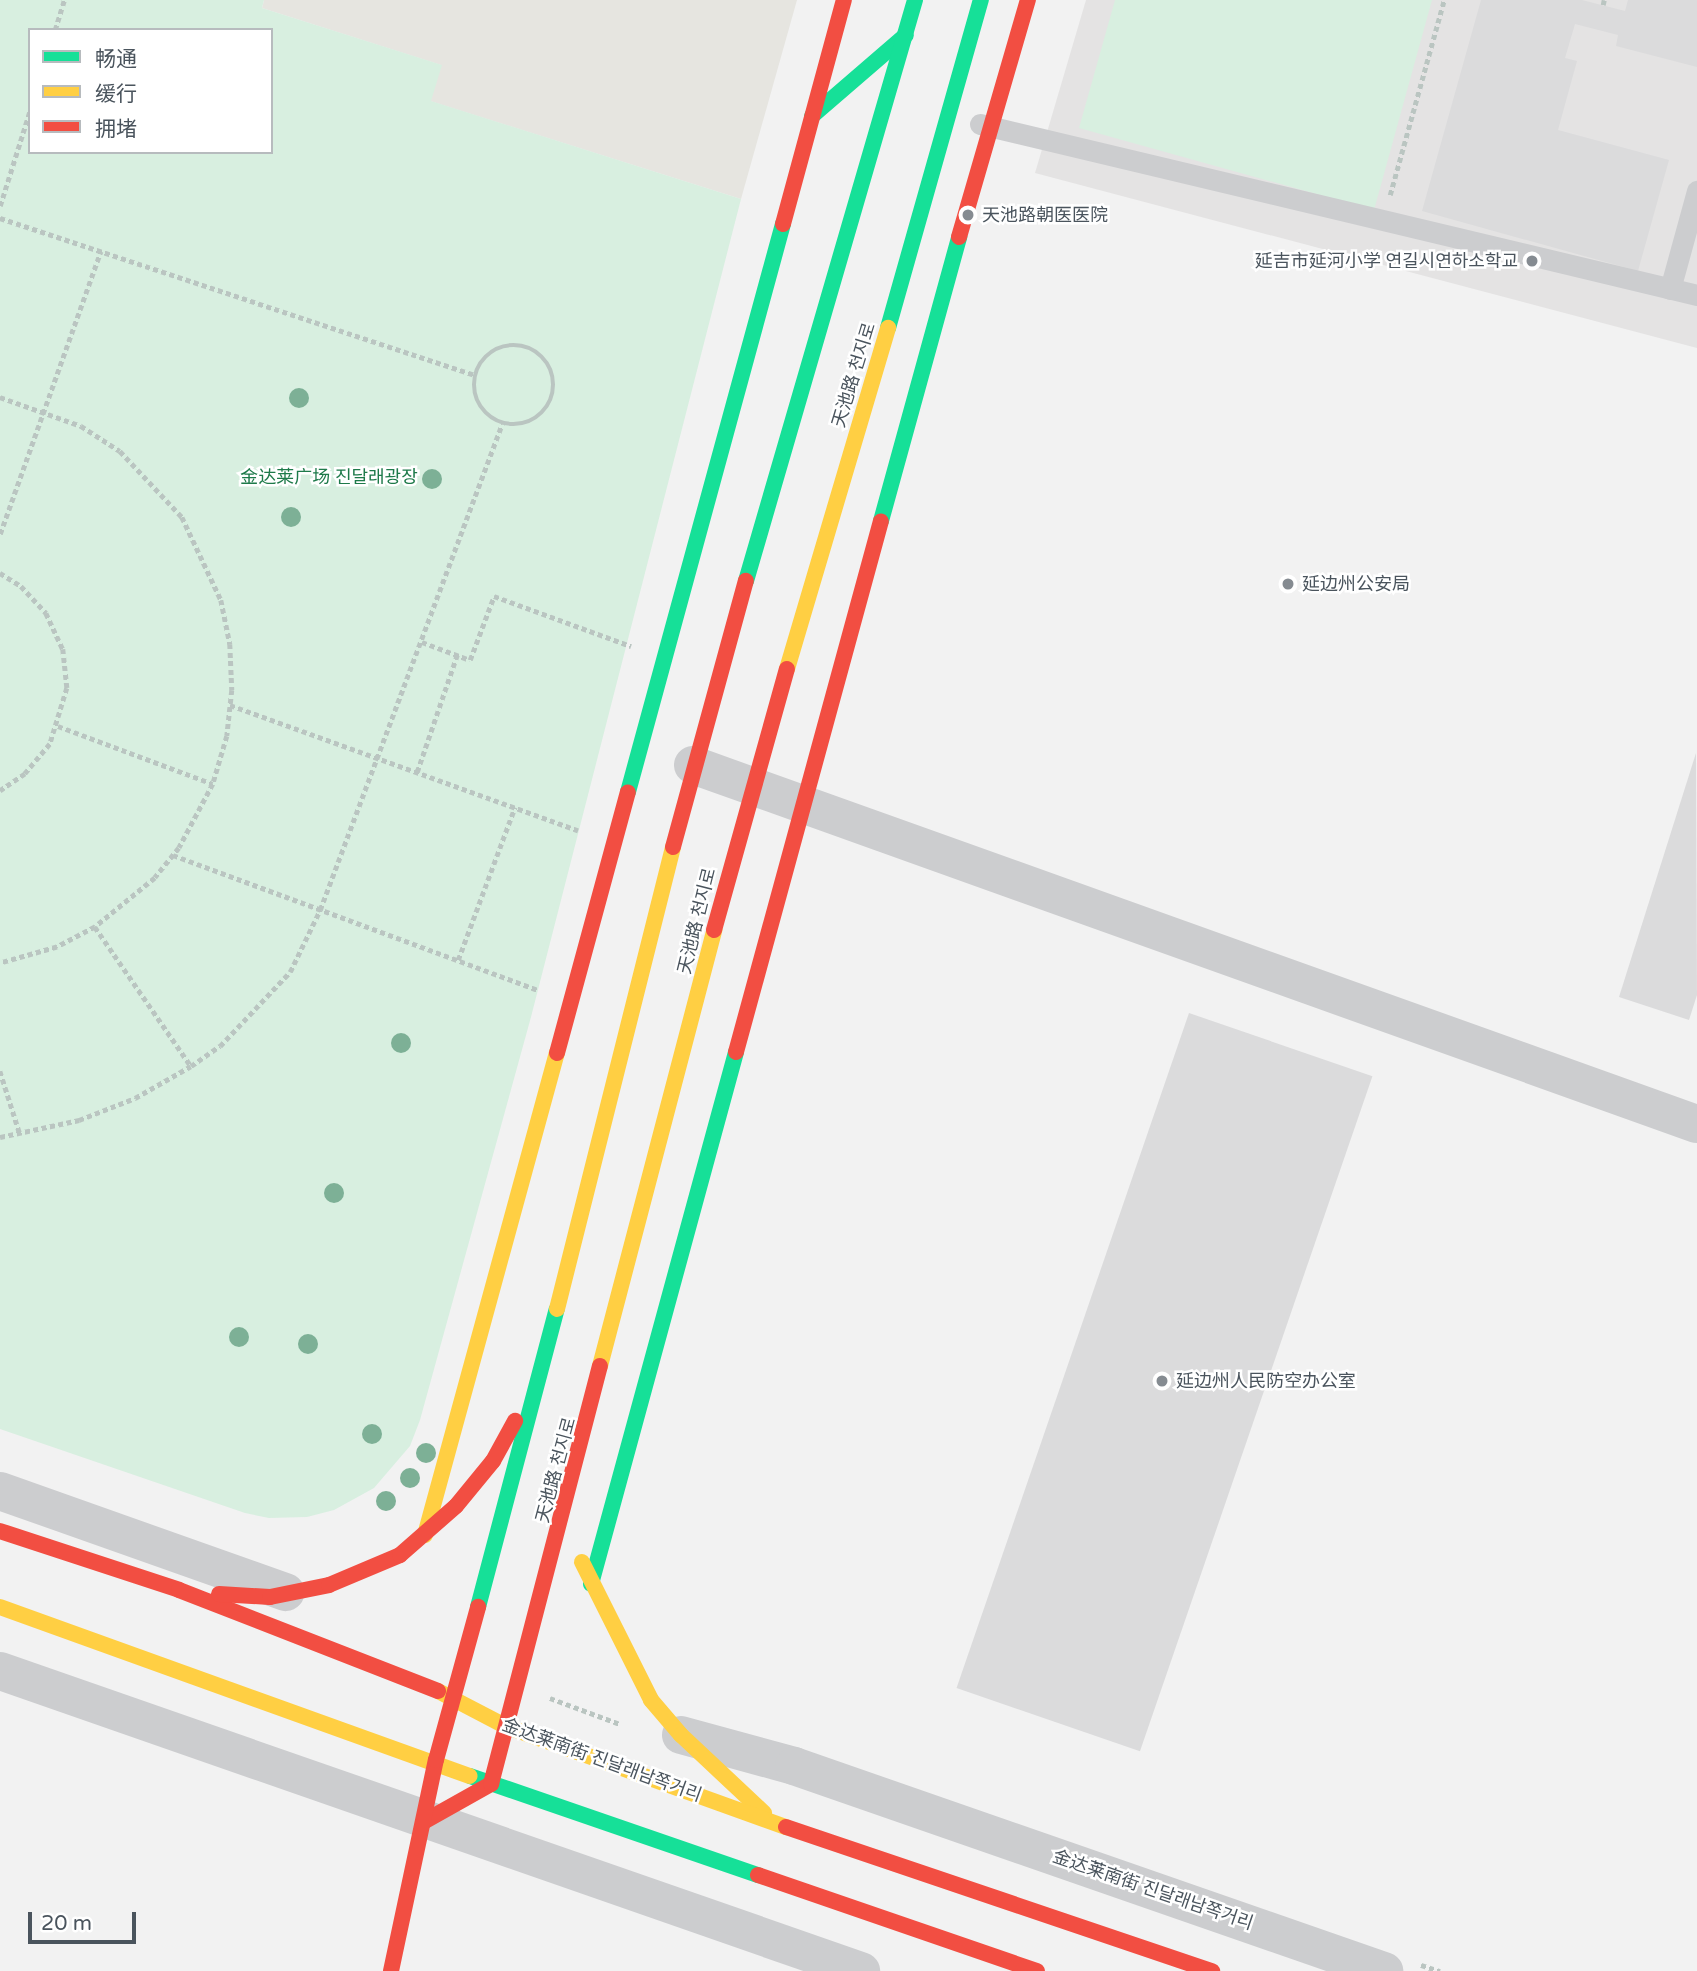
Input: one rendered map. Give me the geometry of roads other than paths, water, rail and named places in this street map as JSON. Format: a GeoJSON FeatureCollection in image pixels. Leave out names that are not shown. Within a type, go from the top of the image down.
{"type":"FeatureCollection","features":[{"type":"Feature","properties":{"kind":"main road"},"geometry":{"type":"LineString","coordinates":[[425,1535],[844,0]]}},
{"type":"Feature","properties":{"kind":"main road"},"geometry":{"type":"LineString","coordinates":[[391,1971],[436,1760],[456,1698],[541,1375],[693,765],[915,0]]}},
{"type":"Feature","properties":{"kind":"main road","name":"天池路 천지로"},"geometry":{"type":"LineString","coordinates":[[491,1784],[563,1520],[752,785],[951,117],[981,0]]}},
{"type":"Feature","properties":{"kind":"main road"},"geometry":{"type":"LineString","coordinates":[[592,1584],[989,127],[1028,0]]}},
{"type":"Feature","properties":{"kind":"main road"},"geometry":{"type":"LineString","coordinates":[[812,116],[906,35]]}},
{"type":"Feature","properties":{"kind":"main road"},"geometry":{"type":"LineString","coordinates":[[179,1590],[270,1597],[329,1585],[386,1562],[425,1535],[493,1461],[541,1375]]}},
{"type":"Feature","properties":{"kind":"main road"},"geometry":{"type":"LineString","coordinates":[[563,1520],[592,1584],[652,1700],[681,1735],[776,1824]]}},
{"type":"Feature","properties":{"kind":"main road","name":"金达莱南街 진달래남쪽거리"},"geometry":{"type":"LineString","coordinates":[[0,1531],[179,1590],[456,1698],[505,1726],[776,1824],[1212,1971]]}},
{"type":"Feature","properties":{"kind":"main road"},"geometry":{"type":"LineString","coordinates":[[0,1608],[436,1760],[491,1784],[1037,1971]]}},
{"type":"Feature","properties":{"kind":"main road"},"geometry":{"type":"LineString","coordinates":[[425,1821],[491,1784]]}},
{"type":"Feature","properties":{"kind":"street"},"geometry":{"type":"LineString","coordinates":[[693,765],[1697,1124]]}},
{"type":"Feature","properties":{"kind":"street"},"geometry":{"type":"LineString","coordinates":[[0,1491],[286,1592]]}},
{"type":"Feature","properties":{"kind":"street"},"geometry":{"type":"LineString","coordinates":[[0,1671],[861,1971]]}},
{"type":"Feature","properties":{"kind":"street","name":"金达莱南街 진달래남쪽거리"},"geometry":{"type":"LineString","coordinates":[[681,1735],[794,1766],[1384,1971]]}},
{"type":"Feature","properties":{"kind":"lane"},"geometry":{"type":"LineString","coordinates":[[951,117],[1697,295]]}},
{"type":"Feature","properties":{"kind":"lane"},"geometry":{"type":"LineString","coordinates":[[1670,289],[1697,191]]}},
{"type":"Feature","properties":{"kind":"place","name":"天池路朝医医院"},"geometry":{"type":"Point","coordinates":[968,215]}},
{"type":"Feature","properties":{"kind":"place","name":"延吉市延河小学 연길시연하소학교"},"geometry":{"type":"Point","coordinates":[1532,261]}},
{"type":"Feature","properties":{"kind":"place","name":"延边州公安局"},"geometry":{"type":"Point","coordinates":[1288,584]}},
{"type":"Feature","properties":{"kind":"place","name":"延边州人民防空办公室"},"geometry":{"type":"Point","coordinates":[1162,1381]}},
{"type":"Feature","properties":{"kind":"park label","name":"金达莱广场 진달래광장"},"geometry":{"type":"Point","coordinates":[329,477]}}]}
